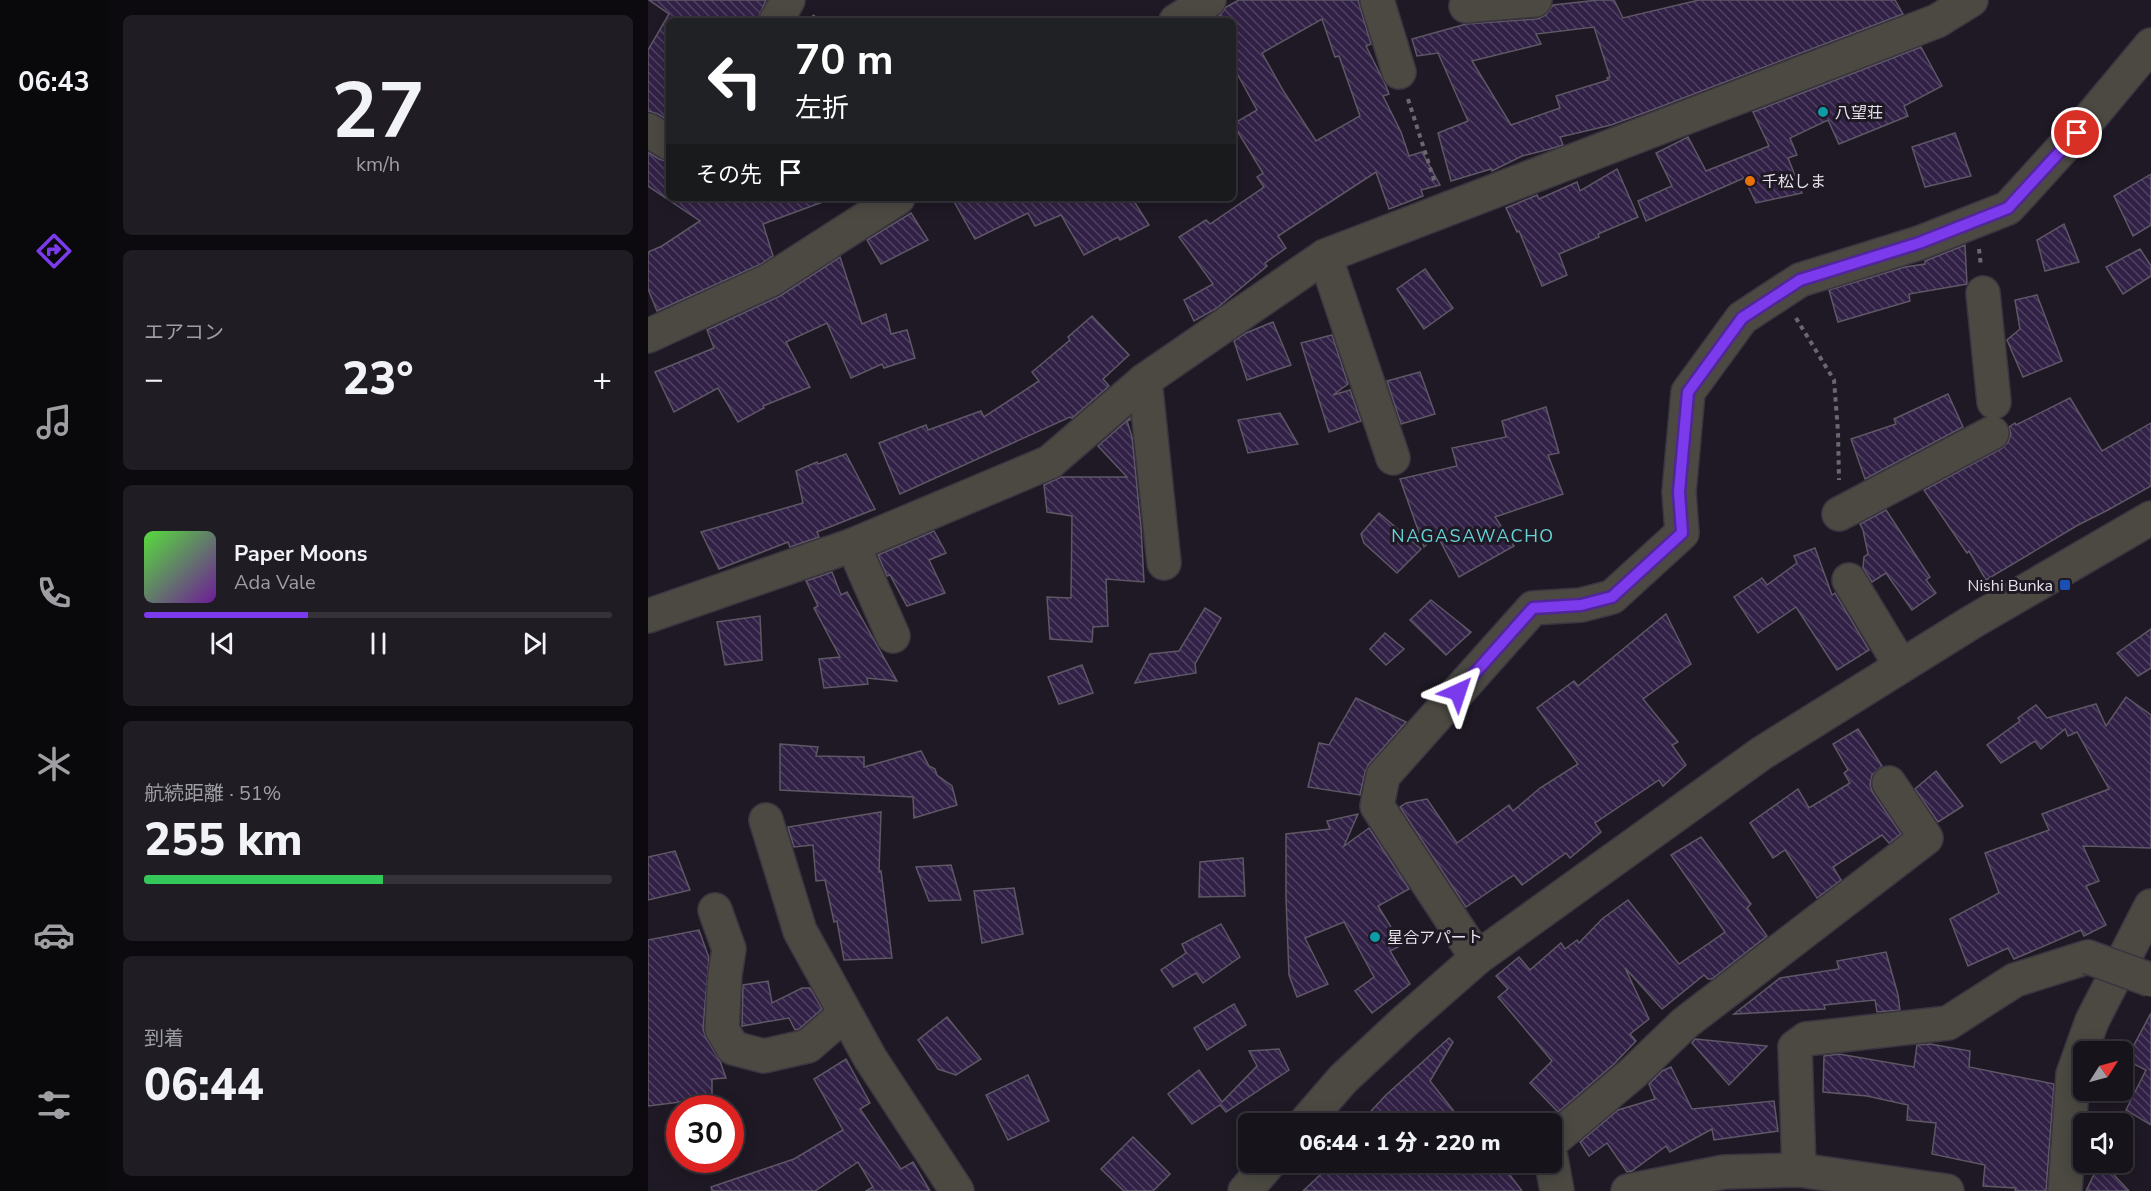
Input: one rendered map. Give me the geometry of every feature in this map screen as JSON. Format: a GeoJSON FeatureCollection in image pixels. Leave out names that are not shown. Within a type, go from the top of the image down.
{"type":"FeatureCollection","features":[{"type":"Feature","properties":{"kind":"street"},"geometry":{"type":"LineString","coordinates":[[778,18],[788,0]]}},
{"type":"Feature","properties":{"kind":"street"},"geometry":{"type":"LineString","coordinates":[[1181,18],[1209,0]]}},
{"type":"Feature","properties":{"kind":"street"},"geometry":{"type":"LineString","coordinates":[[1377,0],[1399,72]]}},
{"type":"Feature","properties":{"kind":"street"},"geometry":{"type":"LineString","coordinates":[[1466,6],[1535,0]]}},
{"type":"Feature","properties":{"kind":"street"},"geometry":{"type":"LineString","coordinates":[[648,616],[853,545],[1050,462],[1145,380],[1325,256],[1443,211],[1924,12],[1971,0]]}},
{"type":"Feature","properties":{"kind":"street"},"geometry":{"type":"LineString","coordinates":[[1478,958],[1377,806],[1383,776],[1533,608],[1581,605],[1612,597],[1682,533],[1679,492],[1688,392],[1742,318],[1800,280],[1919,243],[2008,208],[2090,118],[2151,45]]}},
{"type":"Feature","properties":{"kind":"street"},"geometry":{"type":"LineString","coordinates":[[648,130],[666,141]]}},
{"type":"Feature","properties":{"kind":"street"},"geometry":{"type":"LineString","coordinates":[[648,336],[770,280],[893,201]]}},
{"type":"Feature","properties":{"kind":"street"},"geometry":{"type":"LineString","coordinates":[[1325,256],[1393,458]]}},
{"type":"Feature","properties":{"kind":"street"},"geometry":{"type":"LineString","coordinates":[[1839,514],[1993,417],[1983,293]]}},
{"type":"Feature","properties":{"kind":"street"},"geometry":{"type":"LineString","coordinates":[[1145,380],[1164,563]]}},
{"type":"Feature","properties":{"kind":"street"},"geometry":{"type":"LineString","coordinates":[[1314,1113],[1343,1079],[1478,958],[1762,753],[1972,622],[2151,518]]}},
{"type":"Feature","properties":{"kind":"street"},"geometry":{"type":"LineString","coordinates":[[853,545],[893,636]]}},
{"type":"Feature","properties":{"kind":"street"},"geometry":{"type":"LineString","coordinates":[[1849,580],[1901,666]]}},
{"type":"Feature","properties":{"kind":"street"},"geometry":{"type":"LineString","coordinates":[[1562,1133],[1633,1073],[1685,1023],[1926,838],[1889,783]]}},
{"type":"Feature","properties":{"kind":"street"},"geometry":{"type":"LineString","coordinates":[[766,819],[800,931],[870,1058],[957,1191]]}},
{"type":"Feature","properties":{"kind":"street"},"geometry":{"type":"LineString","coordinates":[[2065,1191],[2073,1074],[2092,1021],[2151,906]]}},
{"type":"Feature","properties":{"kind":"street"},"geometry":{"type":"LineString","coordinates":[[715,910],[729,949],[725,974],[722,1029],[733,1048],[764,1056],[808,1046],[845,1014]]}},
{"type":"Feature","properties":{"kind":"street"},"geometry":{"type":"LineString","coordinates":[[1799,1170],[1795,1047],[1806,1039],[1948,1023],[2015,980],[2088,957],[2151,980]]}},
{"type":"Feature","properties":{"kind":"street"},"geometry":{"type":"LineString","coordinates":[[1628,1191],[1724,1172],[1799,1170],[1947,1191]]}},
{"type":"Feature","properties":{"kind":"street"},"geometry":{"type":"LineString","coordinates":[[1245,1191],[1261,1173]]}},
{"type":"Feature","properties":{"kind":"street"},"geometry":{"type":"LineString","coordinates":[[1554,1173],[1557,1191]]}},
{"type":"Feature","properties":{"kind":"path"},"geometry":{"type":"LineString","coordinates":[[1399,72],[1443,211]]}},
{"type":"Feature","properties":{"kind":"path"},"geometry":{"type":"LineString","coordinates":[[1976,220],[1983,293]]}},
{"type":"Feature","properties":{"kind":"path"},"geometry":{"type":"LineString","coordinates":[[1781,293],[1834,380],[1838,432],[1839,514]]}},
{"type":"Feature","properties":{"kind":"building"},"geometry":{"type":"Polygon","coordinates":[[[649,0],[766,0],[758,18],[667,18],[669,14],[649,0]]]}},
{"type":"Feature","properties":{"kind":"building"},"geometry":{"type":"Polygon","coordinates":[[[1239,0],[1358,0],[1371,44],[1366,46],[1386,86],[1389,94],[1383,96],[1401,132],[1409,156],[1422,152],[1440,185],[1421,190],[1423,196],[1389,209],[1376,172],[1278,236],[1286,248],[1265,263],[1267,266],[1217,308],[1194,321],[1184,300],[1213,284],[1179,237],[1206,220],[1210,224],[1264,187],[1257,177],[1263,173],[1236,129],[1236,122],[1257,110],[1236,72],[1236,18],[1216,18],[1226,7],[1239,0]],[[1322,19],[1262,53],[1316,141],[1360,116],[1339,56],[1335,57],[1322,19]]]}},
{"type":"Feature","properties":{"kind":"building"},"geometry":{"type":"Polygon","coordinates":[[[1614,0],[1623,18],[1699,0],[1895,0],[1903,14],[1611,125],[1560,137],[1563,145],[1522,156],[1492,171],[1491,169],[1451,181],[1438,133],[1468,121],[1438,53],[1417,56],[1412,39],[1466,24],[1537,19],[1546,15],[1553,5],[1614,0]],[[1594,27],[1536,34],[1541,44],[1472,61],[1511,125],[1560,108],[1556,96],[1608,80],[1607,78],[1610,77],[1594,27]]]}},
{"type":"Feature","properties":{"kind":"building"},"geometry":{"type":"Polygon","coordinates":[[[666,19],[666,119],[648,111],[648,50],[666,19]]]}},
{"type":"Feature","properties":{"kind":"building"},"geometry":{"type":"Polygon","coordinates":[[[1921,47],[1942,86],[1904,106],[1908,116],[1839,144],[1828,120],[1790,138],[1797,155],[1788,158],[1802,193],[1756,203],[1744,178],[1646,221],[1638,201],[1672,186],[1656,153],[1688,137],[1706,171],[1769,146],[1753,112],[1921,47]]]}},
{"type":"Feature","properties":{"kind":"building"},"geometry":{"type":"Polygon","coordinates":[[[1955,133],[1971,176],[1925,187],[1912,147],[1955,133]]]}},
{"type":"Feature","properties":{"kind":"building"},"geometry":{"type":"Polygon","coordinates":[[[648,152],[666,161],[666,198],[648,186],[648,152]]]}},
{"type":"Feature","properties":{"kind":"building"},"geometry":{"type":"Polygon","coordinates":[[[1617,169],[1638,217],[1559,254],[1567,275],[1542,286],[1519,231],[1517,232],[1506,208],[1537,195],[1539,199],[1577,182],[1580,191],[1617,169]]]}},
{"type":"Feature","properties":{"kind":"building"},"geometry":{"type":"Polygon","coordinates":[[[2151,174],[2151,225],[2133,236],[2114,196],[2151,174]]]}},
{"type":"Feature","properties":{"kind":"building"},"geometry":{"type":"Polygon","coordinates":[[[670,201],[825,201],[763,224],[773,256],[761,264],[657,311],[648,289],[648,252],[662,246],[700,221],[670,201]]]}},
{"type":"Feature","properties":{"kind":"building"},"geometry":{"type":"Polygon","coordinates":[[[954,201],[1134,201],[1149,225],[1120,240],[1118,237],[1084,255],[1061,215],[1035,226],[1028,213],[975,239],[954,201]]]}},
{"type":"Feature","properties":{"kind":"building"},"geometry":{"type":"Polygon","coordinates":[[[911,213],[928,240],[881,264],[867,240],[911,213]]]}},
{"type":"Feature","properties":{"kind":"building"},"geometry":{"type":"Polygon","coordinates":[[[2064,224],[2079,262],[2045,271],[2037,240],[2064,224]]]}},
{"type":"Feature","properties":{"kind":"building"},"geometry":{"type":"Polygon","coordinates":[[[1965,245],[1967,284],[1909,294],[1910,301],[1838,322],[1829,290],[1905,267],[1925,264],[1925,261],[1965,245]]]}},
{"type":"Feature","properties":{"kind":"building"},"geometry":{"type":"Polygon","coordinates":[[[2140,249],[2151,266],[2151,276],[2123,294],[2106,267],[2140,249]]]}},
{"type":"Feature","properties":{"kind":"building"},"geometry":{"type":"Polygon","coordinates":[[[840,257],[862,324],[886,314],[891,334],[907,330],[915,358],[884,368],[882,364],[851,378],[827,323],[786,342],[810,387],[763,406],[764,408],[738,422],[718,388],[674,412],[655,372],[714,348],[707,330],[780,296],[840,257]]]}},
{"type":"Feature","properties":{"kind":"building"},"geometry":{"type":"Polygon","coordinates":[[[1425,269],[1453,308],[1424,329],[1397,289],[1425,269]]]}},
{"type":"Feature","properties":{"kind":"building"},"geometry":{"type":"Polygon","coordinates":[[[2037,295],[2062,361],[2023,377],[2007,340],[2020,329],[2015,300],[2037,295]]]}},
{"type":"Feature","properties":{"kind":"building"},"geometry":{"type":"Polygon","coordinates":[[[1092,316],[1129,355],[1103,379],[1109,386],[1072,418],[900,494],[879,443],[926,425],[928,430],[981,411],[984,417],[1039,381],[1032,372],[1070,340],[1068,337],[1092,316]]]}},
{"type":"Feature","properties":{"kind":"building"},"geometry":{"type":"Polygon","coordinates":[[[1273,322],[1291,365],[1247,380],[1234,341],[1246,333],[1273,322]]]}},
{"type":"Feature","properties":{"kind":"building"},"geometry":{"type":"Polygon","coordinates":[[[1332,335],[1348,384],[1333,395],[1350,390],[1361,421],[1329,432],[1301,343],[1332,335]]]}},
{"type":"Feature","properties":{"kind":"building"},"geometry":{"type":"Polygon","coordinates":[[[1420,372],[1435,414],[1401,424],[1387,381],[1420,372]]]}},
{"type":"Feature","properties":{"kind":"building"},"geometry":{"type":"Polygon","coordinates":[[[1948,394],[1963,427],[1865,479],[1851,439],[1896,424],[1894,419],[1948,394]]]}},
{"type":"Feature","properties":{"kind":"building"},"geometry":{"type":"Polygon","coordinates":[[[2070,398],[2102,451],[2151,423],[2151,486],[2078,525],[1986,580],[1969,551],[1967,553],[1924,490],[2001,449],[2008,442],[2011,434],[2009,427],[2015,423],[2016,425],[2070,398]]]}},
{"type":"Feature","properties":{"kind":"building"},"geometry":{"type":"Polygon","coordinates":[[[1546,407],[1559,453],[1548,455],[1563,494],[1495,517],[1514,546],[1459,577],[1437,535],[1424,547],[1400,479],[1457,466],[1452,448],[1506,437],[1502,421],[1546,407]]]}},
{"type":"Feature","properties":{"kind":"building"},"geometry":{"type":"Polygon","coordinates":[[[1280,413],[1298,444],[1248,453],[1238,420],[1280,413]]]}},
{"type":"Feature","properties":{"kind":"building"},"geometry":{"type":"Polygon","coordinates":[[[1130,418],[1127,421],[1132,437],[1144,582],[1106,579],[1108,626],[1093,627],[1092,642],[1050,639],[1047,597],[1071,598],[1072,516],[1047,512],[1044,485],[1061,477],[1127,477],[1098,446],[1130,418]]]}},
{"type":"Feature","properties":{"kind":"building"},"geometry":{"type":"Polygon","coordinates":[[[846,454],[875,509],[817,532],[819,537],[790,547],[788,542],[719,569],[701,532],[803,503],[796,471],[846,454]]]}},
{"type":"Feature","properties":{"kind":"building"},"geometry":{"type":"Polygon","coordinates":[[[1886,510],[1930,577],[1926,580],[1936,593],[1912,610],[1886,573],[1872,582],[1863,568],[1864,557],[1868,554],[1860,524],[1886,510]]]}},
{"type":"Feature","properties":{"kind":"building"},"geometry":{"type":"Polygon","coordinates":[[[1379,513],[1421,549],[1397,573],[1364,543],[1361,534],[1379,513]]]}},
{"type":"Feature","properties":{"kind":"building"},"geometry":{"type":"Polygon","coordinates":[[[934,531],[946,553],[929,560],[945,593],[907,606],[890,575],[887,576],[878,555],[934,531]]]}},
{"type":"Feature","properties":{"kind":"building"},"geometry":{"type":"Polygon","coordinates":[[[1815,548],[1832,595],[1835,593],[1869,650],[1837,670],[1796,607],[1758,633],[1734,597],[1762,578],[1767,585],[1797,563],[1794,556],[1815,548]]]}},
{"type":"Feature","properties":{"kind":"building"},"geometry":{"type":"Polygon","coordinates":[[[832,572],[841,595],[847,592],[897,681],[867,678],[868,684],[824,688],[819,659],[840,657],[814,608],[818,606],[806,581],[832,572]]]}},
{"type":"Feature","properties":{"kind":"building"},"geometry":{"type":"Polygon","coordinates":[[[1431,600],[1471,632],[1446,655],[1410,620],[1431,600]]]}},
{"type":"Feature","properties":{"kind":"building"},"geometry":{"type":"Polygon","coordinates":[[[1205,608],[1221,618],[1195,664],[1196,673],[1135,683],[1150,654],[1179,651],[1205,608]]]}},
{"type":"Feature","properties":{"kind":"building"},"geometry":{"type":"Polygon","coordinates":[[[1666,614],[1691,664],[1643,699],[1678,742],[1672,745],[1686,765],[1663,786],[1659,780],[1595,823],[1601,832],[1570,858],[1566,853],[1522,885],[1514,875],[1466,907],[1400,807],[1406,803],[1427,799],[1457,843],[1509,805],[1513,811],[1540,788],[1578,764],[1537,708],[1574,681],[1578,686],[1666,614]]]}},
{"type":"Feature","properties":{"kind":"building"},"geometry":{"type":"Polygon","coordinates":[[[760,616],[762,660],[725,665],[717,622],[760,616]]]}},
{"type":"Feature","properties":{"kind":"building"},"geometry":{"type":"Polygon","coordinates":[[[2151,629],[2151,668],[2138,676],[2117,653],[2151,629]]]}},
{"type":"Feature","properties":{"kind":"building"},"geometry":{"type":"Polygon","coordinates":[[[1385,633],[1404,649],[1386,665],[1370,649],[1385,633]]]}},
{"type":"Feature","properties":{"kind":"building"},"geometry":{"type":"Polygon","coordinates":[[[1082,665],[1093,693],[1059,704],[1048,677],[1082,665]]]}},
{"type":"Feature","properties":{"kind":"building"},"geometry":{"type":"Polygon","coordinates":[[[2126,697],[2151,715],[2151,848],[2083,846],[2099,881],[2086,886],[2106,925],[2084,936],[2081,930],[2014,959],[2008,948],[1968,966],[1950,919],[1999,893],[1985,853],[2049,830],[2042,814],[2109,789],[2077,732],[2068,736],[2065,729],[2041,749],[2035,741],[2001,763],[1987,745],[2020,721],[2018,718],[2036,705],[2047,718],[2096,704],[2106,726],[2126,697]]]}},
{"type":"Feature","properties":{"kind":"building"},"geometry":{"type":"Polygon","coordinates":[[[1356,698],[1406,722],[1369,764],[1360,795],[1308,787],[1319,743],[1329,745],[1356,698]]]}},
{"type":"Feature","properties":{"kind":"building"},"geometry":{"type":"Polygon","coordinates":[[[1858,729],[1882,766],[1872,775],[1870,785],[1873,793],[1901,834],[1889,843],[1882,835],[1833,867],[1841,880],[1817,898],[1785,850],[1773,858],[1750,823],[1798,789],[1809,808],[1850,783],[1844,773],[1848,770],[1833,744],[1858,729]]]}},
{"type":"Feature","properties":{"kind":"building"},"geometry":{"type":"Polygon","coordinates":[[[780,744],[818,747],[816,756],[864,757],[864,767],[921,751],[929,766],[952,786],[957,805],[914,818],[913,797],[780,790],[780,744]]]}},
{"type":"Feature","properties":{"kind":"building"},"geometry":{"type":"Polygon","coordinates":[[[1936,771],[1963,806],[1938,822],[1915,789],[1936,771]]]}},
{"type":"Feature","properties":{"kind":"building"},"geometry":{"type":"Polygon","coordinates":[[[881,812],[879,872],[881,871],[892,958],[844,960],[837,921],[834,922],[825,880],[816,881],[813,845],[794,847],[788,827],[881,812]]]}},
{"type":"Feature","properties":{"kind":"building"},"geometry":{"type":"Polygon","coordinates":[[[1358,814],[1344,846],[1369,828],[1409,889],[1378,906],[1402,945],[1390,951],[1410,984],[1372,1013],[1355,991],[1374,977],[1344,922],[1305,938],[1328,984],[1297,997],[1289,975],[1286,834],[1330,829],[1327,821],[1358,814]]]}},
{"type":"Feature","properties":{"kind":"building"},"geometry":{"type":"Polygon","coordinates":[[[1701,837],[1751,904],[1747,908],[1767,936],[1712,979],[1704,975],[1662,1009],[1625,968],[1649,1019],[1630,1034],[1636,1041],[1614,1064],[1558,1112],[1530,1083],[1552,1061],[1498,997],[1508,989],[1496,976],[1519,957],[1530,970],[1561,943],[1565,949],[1577,940],[1579,943],[1602,919],[1628,900],[1679,964],[1725,932],[1671,855],[1701,837]]]}},
{"type":"Feature","properties":{"kind":"building"},"geometry":{"type":"Polygon","coordinates":[[[675,851],[690,890],[648,900],[648,857],[675,851]]]}},
{"type":"Feature","properties":{"kind":"building"},"geometry":{"type":"Polygon","coordinates":[[[1243,858],[1245,896],[1199,897],[1200,862],[1243,858]]]}},
{"type":"Feature","properties":{"kind":"building"},"geometry":{"type":"Polygon","coordinates":[[[951,865],[961,900],[929,901],[916,867],[951,865]]]}},
{"type":"Feature","properties":{"kind":"building"},"geometry":{"type":"Polygon","coordinates":[[[1014,888],[1023,934],[982,943],[974,891],[1014,888]]]}},
{"type":"Feature","properties":{"kind":"building"},"geometry":{"type":"Polygon","coordinates":[[[1221,924],[1240,957],[1203,983],[1196,973],[1173,987],[1161,970],[1186,953],[1182,944],[1221,924]]]}},
{"type":"Feature","properties":{"kind":"building"},"geometry":{"type":"Polygon","coordinates":[[[699,930],[709,958],[703,1029],[726,1078],[712,1079],[712,1095],[666,1095],[666,1104],[648,1106],[648,940],[699,930]]]}},
{"type":"Feature","properties":{"kind":"building"},"geometry":{"type":"Polygon","coordinates":[[[1886,952],[1900,1010],[1877,1012],[1875,1000],[1824,1005],[1825,1009],[1734,1014],[1780,978],[1839,969],[1837,961],[1886,952]]]}},
{"type":"Feature","properties":{"kind":"building"},"geometry":{"type":"Polygon","coordinates":[[[768,981],[772,1003],[802,988],[810,988],[822,1009],[795,1030],[789,1018],[742,1026],[743,985],[768,981]]]}},
{"type":"Feature","properties":{"kind":"building"},"geometry":{"type":"Polygon","coordinates":[[[1234,1004],[1246,1025],[1207,1050],[1194,1028],[1234,1004]]]}},
{"type":"Feature","properties":{"kind":"building"},"geometry":{"type":"Polygon","coordinates":[[[2151,1013],[2151,1125],[2126,1110],[2130,1101],[2133,1101],[2133,1096],[2146,1070],[2133,1064],[2133,1047],[2151,1013]]]}},
{"type":"Feature","properties":{"kind":"building"},"geometry":{"type":"Polygon","coordinates":[[[947,1017],[981,1059],[956,1075],[938,1069],[918,1040],[947,1017]]]}},
{"type":"Feature","properties":{"kind":"building"},"geometry":{"type":"Polygon","coordinates":[[[1449,1038],[1453,1042],[1430,1081],[1455,1113],[1369,1113],[1449,1038]]]}},
{"type":"Feature","properties":{"kind":"building"},"geometry":{"type":"Polygon","coordinates":[[[1695,1039],[1767,1046],[1729,1085],[1692,1043],[1695,1039]]]}},
{"type":"Feature","properties":{"kind":"building"},"geometry":{"type":"Polygon","coordinates":[[[1930,1044],[1970,1051],[1969,1067],[2054,1084],[2046,1191],[2015,1191],[2016,1188],[1983,1186],[1985,1165],[1932,1154],[1936,1123],[1907,1120],[1908,1105],[1867,1096],[1823,1092],[1824,1056],[1839,1054],[1914,1067],[1917,1045],[1930,1044]]]}},
{"type":"Feature","properties":{"kind":"building"},"geometry":{"type":"Polygon","coordinates":[[[1279,1049],[1289,1070],[1226,1112],[1220,1105],[1192,1124],[1168,1094],[1199,1070],[1222,1102],[1257,1066],[1249,1051],[1279,1049]]]}},
{"type":"Feature","properties":{"kind":"building"},"geometry":{"type":"Polygon","coordinates":[[[846,1059],[870,1103],[860,1109],[901,1169],[913,1162],[930,1191],[866,1191],[873,1187],[858,1162],[815,1191],[712,1191],[711,1187],[794,1159],[843,1130],[814,1079],[846,1059]]]}},
{"type":"Feature","properties":{"kind":"building"},"geometry":{"type":"Polygon","coordinates":[[[1671,1067],[1692,1109],[1774,1101],[1778,1131],[1714,1140],[1712,1129],[1670,1152],[1666,1146],[1632,1171],[1627,1172],[1607,1143],[1589,1156],[1580,1142],[1618,1110],[1655,1099],[1649,1084],[1662,1071],[1671,1067]]]}},
{"type":"Feature","properties":{"kind":"building"},"geometry":{"type":"Polygon","coordinates":[[[1028,1075],[1049,1121],[1008,1140],[986,1095],[1028,1075]]]}},
{"type":"Feature","properties":{"kind":"building"},"geometry":{"type":"Polygon","coordinates":[[[1133,1137],[1170,1174],[1153,1191],[1124,1191],[1101,1169],[1133,1137]]]}},
{"type":"Feature","properties":{"kind":"building"},"geometry":{"type":"Polygon","coordinates":[[[1322,1173],[1508,1173],[1522,1191],[1303,1191],[1322,1173]]]}},
{"type":"Feature","properties":{"kind":"building"},"geometry":{"type":"Polygon","coordinates":[[[2095,1173],[2112,1173],[2129,1191],[2086,1191],[2095,1173]]]}},
{"type":"Feature","properties":{"kind":"place","name":"八望荘"},"geometry":{"type":"Point","coordinates":[1823,112]}},
{"type":"Feature","properties":{"kind":"place","name":"千松しま"},"geometry":{"type":"Point","coordinates":[1750,181]}},
{"type":"Feature","properties":{"kind":"place","name":"Nishi Bunka"},"geometry":{"type":"Point","coordinates":[2065,585]}},
{"type":"Feature","properties":{"kind":"place","name":"星合アパート"},"geometry":{"type":"Point","coordinates":[1375,937]}},
{"type":"Feature","properties":{"kind":"district","name":"NAGASAWACHO"},"geometry":{"type":"Point","coordinates":[1473,536]}},
{"type":"Feature","properties":{"kind":"route"},"geometry":{"type":"LineString","coordinates":[[1458,692],[1533,608],[1581,605],[1612,597],[1682,533],[1679,492],[1688,392],[1742,318],[1800,280],[1919,243],[2008,208],[2077,133]]}}]}
